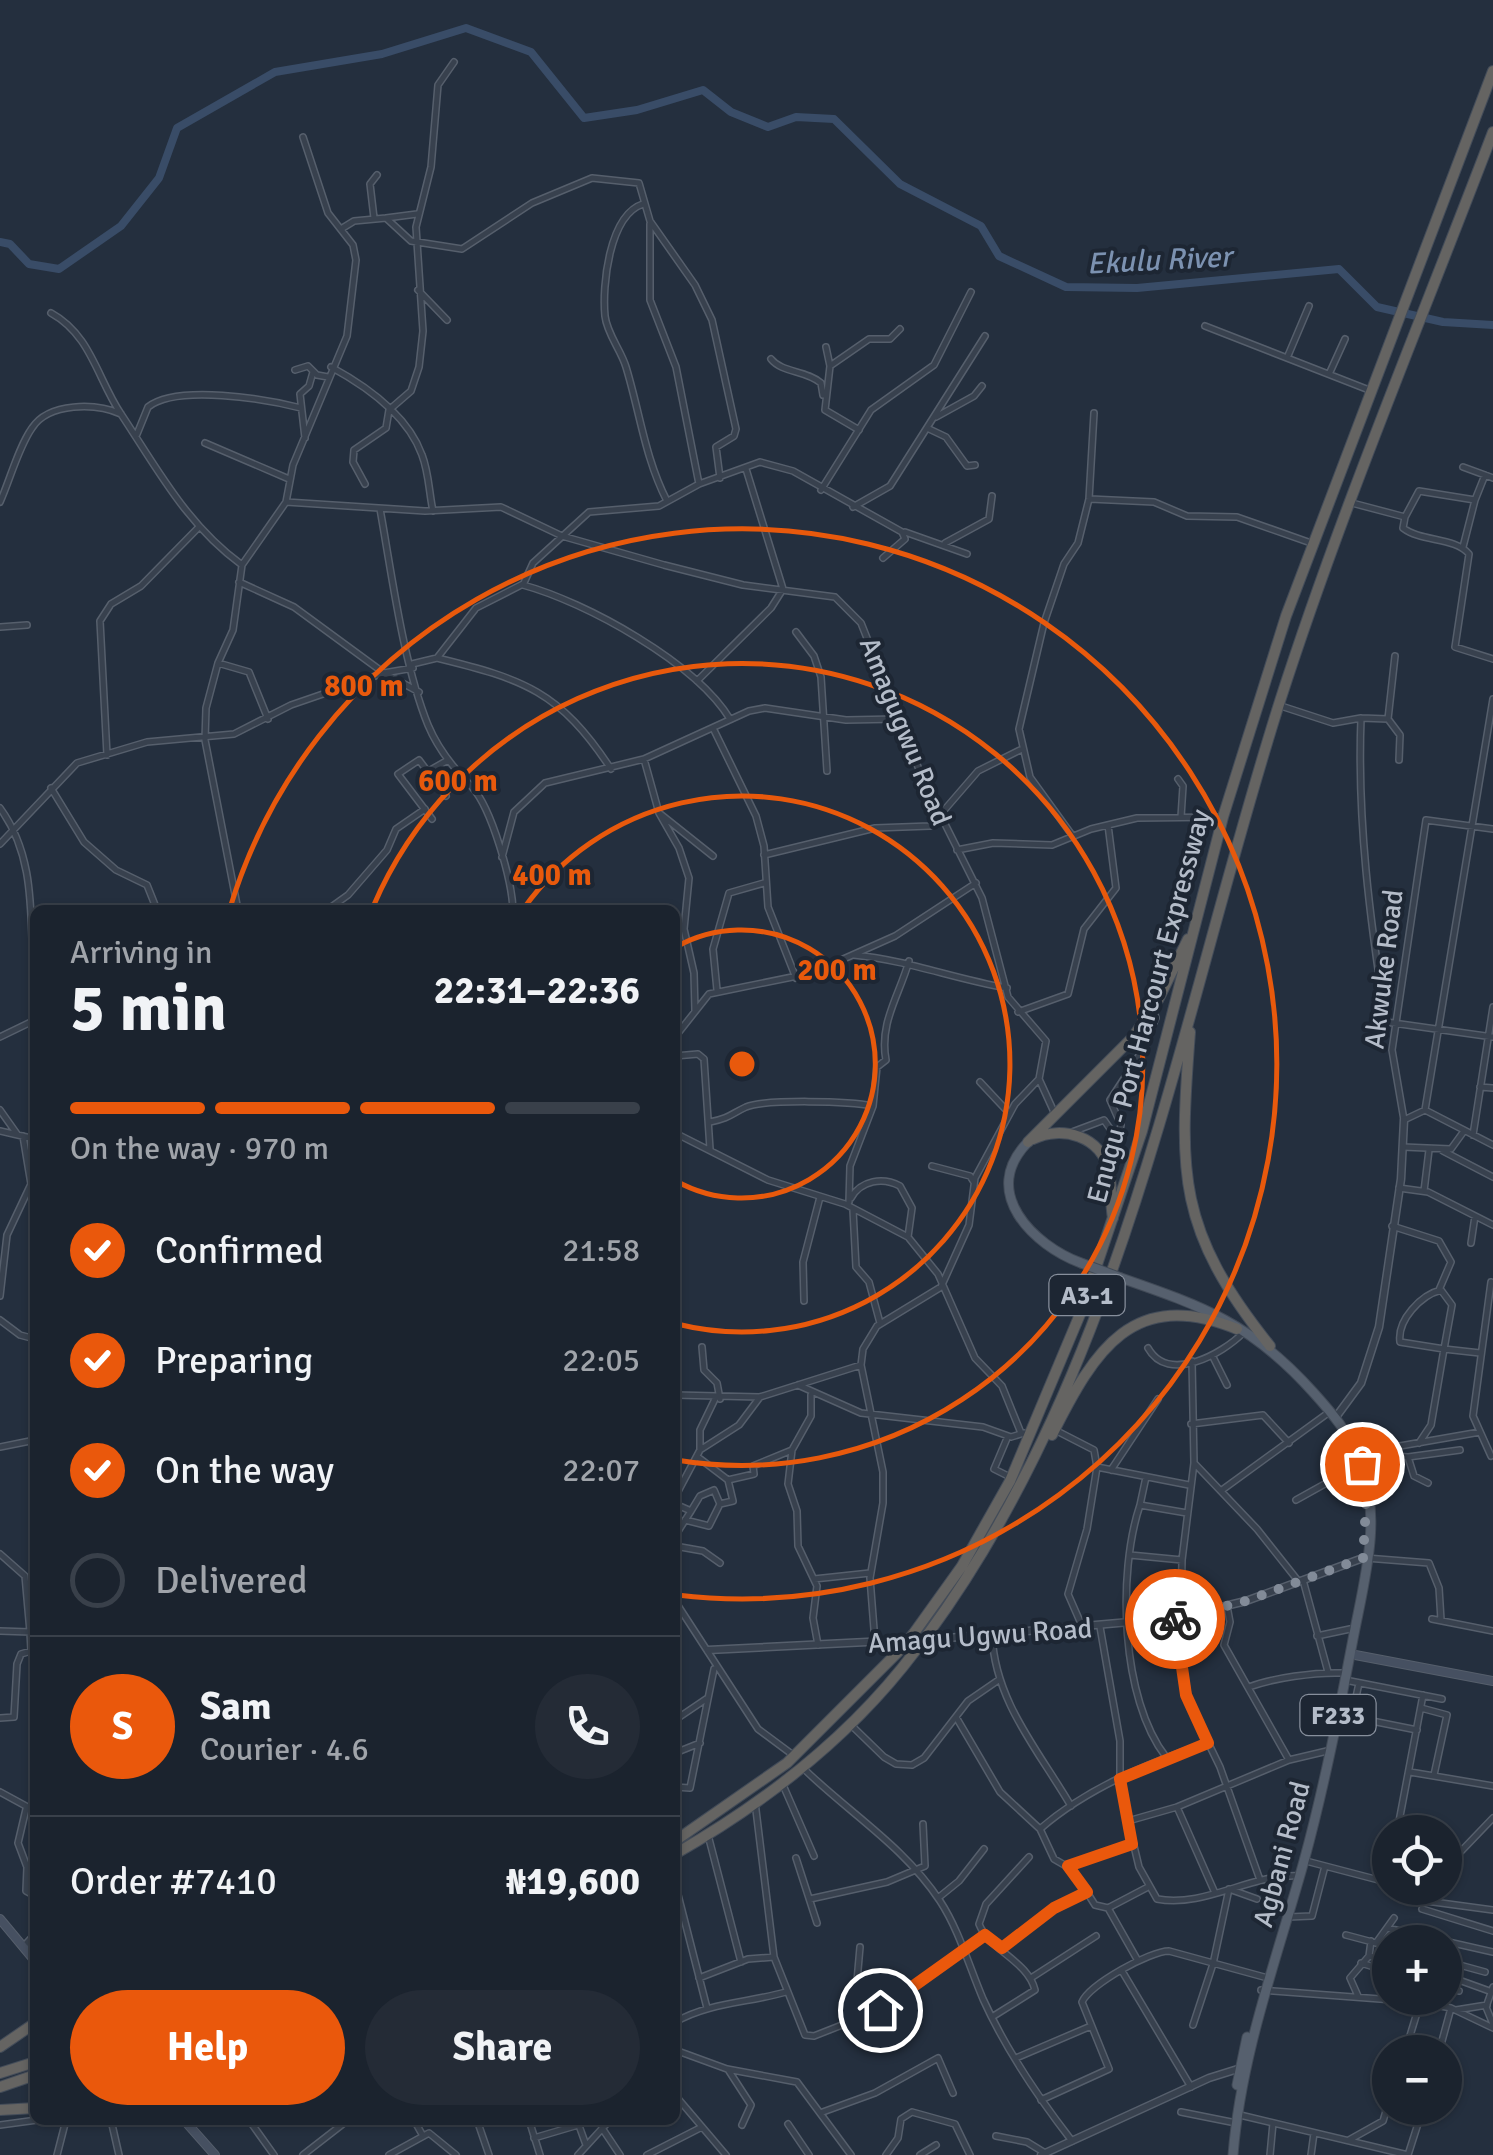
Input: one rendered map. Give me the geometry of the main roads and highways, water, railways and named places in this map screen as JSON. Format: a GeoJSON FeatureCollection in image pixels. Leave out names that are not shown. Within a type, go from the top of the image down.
{"type":"FeatureCollection","features":[{"type":"Feature","properties":{"kind":"highway","name":"Enugu - Port Harcourt Expressway"},"geometry":{"type":"LineString","coordinates":[[680,1837],[794,1757],[902,1648],[962,1566],[1012,1478],[1113,1220],[1159,1072],[1223,817],[1314,544],[1493,72]]}},
{"type":"Feature","properties":{"kind":"highway","name":"Enugu - Port Harcourt Expressway"},"geometry":{"type":"LineString","coordinates":[[680,1851],[782,1782],[850,1724],[916,1650],[984,1556],[1036,1461],[1130,1212],[1191,1016],[1279,705],[1493,132]]}},
{"type":"Feature","properties":{"kind":"highway"},"geometry":{"type":"LineString","coordinates":[[1028,1142],[1054,1112],[1113,1061],[1153,1008],[1194,929]]}},
{"type":"Feature","properties":{"kind":"highway"},"geometry":{"type":"LineString","coordinates":[[1191,1016],[1183,1125],[1190,1208],[1216,1271],[1270,1346]]}},
{"type":"Feature","properties":{"kind":"highway"},"geometry":{"type":"LineString","coordinates":[[1054,1112],[1068,1133]]}},
{"type":"Feature","properties":{"kind":"highway"},"geometry":{"type":"LineString","coordinates":[[1028,1142],[1042,1135],[1068,1133],[1092,1144],[1106,1162],[1113,1220]]}},
{"type":"Feature","properties":{"kind":"highway"},"geometry":{"type":"LineString","coordinates":[[1036,1461],[1098,1355],[1131,1326],[1155,1316],[1180,1314],[1237,1327]]}},
{"type":"Feature","properties":{"kind":"highway"},"geometry":{"type":"LineString","coordinates":[[0,2047],[30,2026]]}},
{"type":"Feature","properties":{"kind":"highway"},"geometry":{"type":"LineString","coordinates":[[0,2073],[30,2064]]}},
{"type":"Feature","properties":{"kind":"highway"},"geometry":{"type":"LineString","coordinates":[[0,2086],[30,2077]]}},
{"type":"Feature","properties":{"kind":"highway"},"geometry":{"type":"LineString","coordinates":[[0,2110],[30,2108]]}},
{"type":"Feature","properties":{"kind":"main road","name":"Agbani Road"},"geometry":{"type":"LineString","coordinates":[[1028,1142],[1015,1159],[1009,1177],[1018,1219],[1042,1245],[1237,1327],[1270,1346],[1332,1417],[1359,1465],[1371,1508],[1366,1558],[1344,1677],[1302,1860]]}},
{"type":"Feature","properties":{"kind":"main road","name":"Agbani Road"},"geometry":{"type":"LineString","coordinates":[[1237,1327],[1332,1417]]}},
{"type":"Feature","properties":{"kind":"main road","name":"Agbani Road"},"geometry":{"type":"LineString","coordinates":[[1348,1653],[1366,1558]]}},
{"type":"Feature","properties":{"kind":"main road"},"geometry":{"type":"LineString","coordinates":[[1348,1653],[1493,1681]]}},
{"type":"Feature","properties":{"kind":"main road","name":"Agbani Road"},"geometry":{"type":"LineString","coordinates":[[1230,2155],[1242,2068],[1298,1876],[1336,1713]]}},
{"type":"Feature","properties":{"kind":"main road","name":"Agbani Road"},"geometry":{"type":"LineString","coordinates":[[1263,1991],[1264,1977],[1286,1916]]}},
{"type":"Feature","properties":{"kind":"main road"},"geometry":{"type":"LineString","coordinates":[[0,1919],[30,1954]]}},
{"type":"Feature","properties":{"kind":"main road"},"geometry":{"type":"LineString","coordinates":[[188,2125],[215,2155]]}},
{"type":"Feature","properties":{"kind":"waterway","name":"Ekulu River"},"geometry":{"type":"LineString","coordinates":[[0,242],[10,244],[29,264],[59,269],[121,226],[159,178],[177,128],[275,72],[382,54],[466,28],[531,52],[584,118],[637,110],[703,90],[731,112],[768,127],[796,117],[834,119],[900,184],[981,226],[999,256],[1066,287],[1137,288],[1339,269],[1377,307],[1443,322],[1493,325]]}}]}
